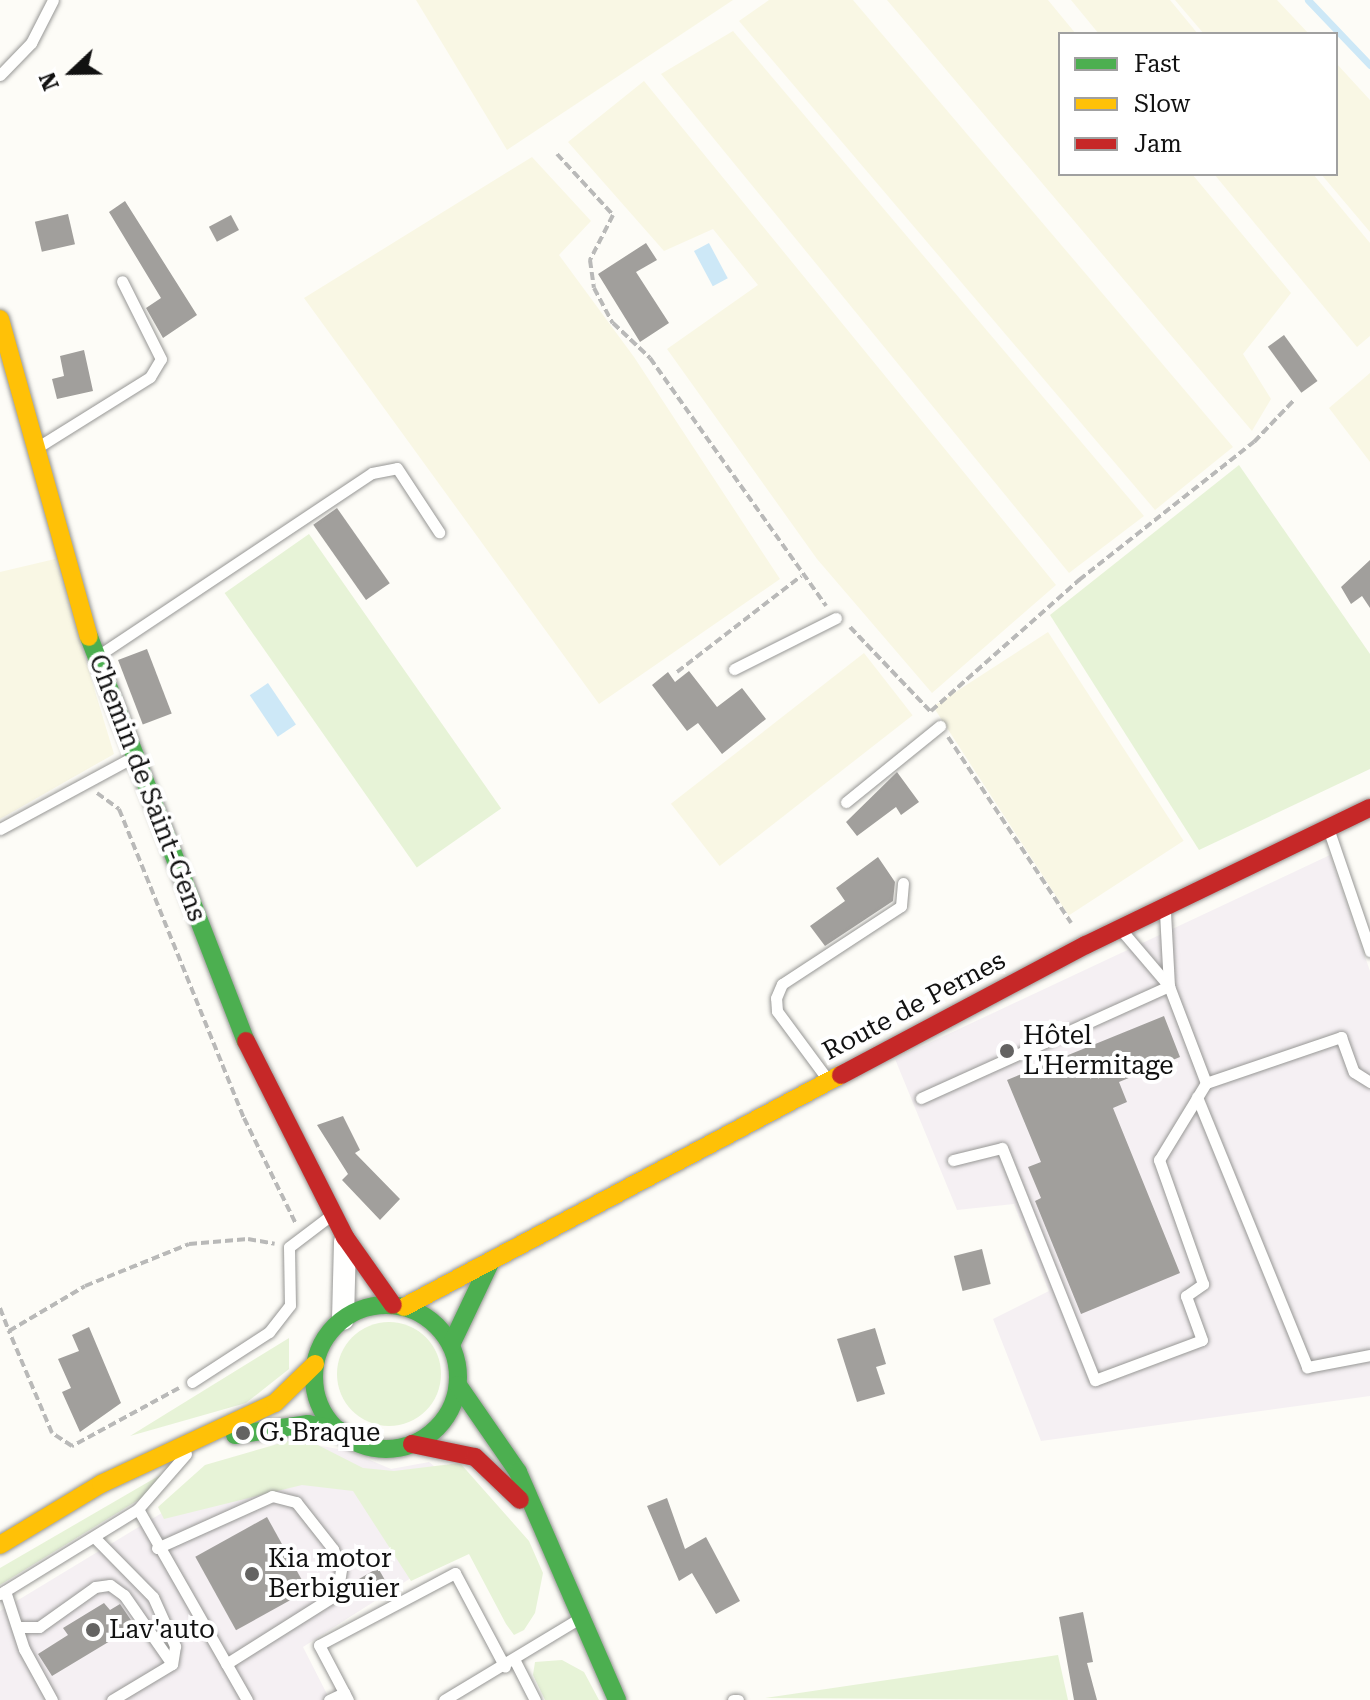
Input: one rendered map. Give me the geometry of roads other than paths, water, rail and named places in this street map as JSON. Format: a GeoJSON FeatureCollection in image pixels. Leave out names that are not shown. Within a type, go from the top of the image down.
{"type":"FeatureCollection","features":[{"type":"Feature","properties":{"kind":"main road","name":"Chemin de Saint-Gens"},"geometry":{"type":"LineString","coordinates":[[0,319],[34,450],[95,658],[247,1043],[345,1237],[399,1306]]}},
{"type":"Feature","properties":{"kind":"main road","name":"Route de Pernes"},"geometry":{"type":"LineString","coordinates":[[399,1306],[490,1265],[828,1080],[1086,945],[1370,808]]}},
{"type":"Feature","properties":{"kind":"main road"},"geometry":{"type":"LineString","coordinates":[[451,1345],[490,1265]]}},
{"type":"Feature","properties":{"kind":"main road"},"geometry":{"type":"LineString","coordinates":[[0,1545],[101,1484],[275,1403],[315,1364],[343,1319],[367,1307],[399,1306],[432,1321],[451,1345],[458,1385],[502,1445],[617,1700]]}},
{"type":"Feature","properties":{"kind":"main road"},"geometry":{"type":"LineString","coordinates":[[315,1364],[321,1406],[338,1430]]}},
{"type":"Feature","properties":{"kind":"main road"},"geometry":{"type":"LineString","coordinates":[[412,1444],[438,1427],[458,1385]]}},
{"type":"Feature","properties":{"kind":"main road"},"geometry":{"type":"LineString","coordinates":[[192,1444],[274,1427],[338,1430],[373,1447],[412,1444],[475,1457],[536,1517]]}},
{"type":"Feature","properties":{"kind":"street","name":"Chemin de Saint-Gens"},"geometry":{"type":"LineString","coordinates":[[343,1319],[345,1237]]}},
{"type":"Feature","properties":{"kind":"lane"},"geometry":{"type":"LineString","coordinates":[[0,75],[31,43],[53,0]]}},
{"type":"Feature","properties":{"kind":"lane"},"geometry":{"type":"LineString","coordinates":[[34,450],[150,377],[161,359],[122,281]]}},
{"type":"Feature","properties":{"kind":"lane"},"geometry":{"type":"LineString","coordinates":[[95,658],[372,473],[397,468],[439,532]]}},
{"type":"Feature","properties":{"kind":"lane"},"geometry":{"type":"LineString","coordinates":[[734,669],[836,618]]}},
{"type":"Feature","properties":{"kind":"lane"},"geometry":{"type":"LineString","coordinates":[[846,802],[940,726]]}},
{"type":"Feature","properties":{"kind":"lane"},"geometry":{"type":"LineString","coordinates":[[0,829],[135,756]]}},
{"type":"Feature","properties":{"kind":"lane"},"geometry":{"type":"LineString","coordinates":[[1328,827],[1370,951]]}},
{"type":"Feature","properties":{"kind":"lane"},"geometry":{"type":"LineString","coordinates":[[828,1080],[777,1011],[776,998],[782,984],[901,906],[903,883]]}},
{"type":"Feature","properties":{"kind":"lane"},"geometry":{"type":"LineString","coordinates":[[1164,908],[1169,986],[1206,1083]]}},
{"type":"Feature","properties":{"kind":"lane"},"geometry":{"type":"LineString","coordinates":[[1120,928],[1169,986]]}},
{"type":"Feature","properties":{"kind":"lane"},"geometry":{"type":"LineString","coordinates":[[921,1098],[1169,986]]}},
{"type":"Feature","properties":{"kind":"lane"},"geometry":{"type":"LineString","coordinates":[[953,1160],[1002,1148],[1095,1380],[1202,1340],[1186,1296],[1203,1284],[1159,1160],[1206,1083],[1341,1037],[1354,1072],[1370,1082]]}},
{"type":"Feature","properties":{"kind":"lane"},"geometry":{"type":"LineString","coordinates":[[1197,1097],[1307,1367],[1370,1355]]}},
{"type":"Feature","properties":{"kind":"lane"},"geometry":{"type":"LineString","coordinates":[[192,1382],[269,1332],[290,1305],[289,1247],[334,1214]]}},
{"type":"Feature","properties":{"kind":"lane"},"geometry":{"type":"LineString","coordinates":[[52,1700],[24,1649],[19,1627],[2,1593],[138,1509],[170,1479],[192,1444]]}},
{"type":"Feature","properties":{"kind":"lane"},"geometry":{"type":"LineString","coordinates":[[157,1548],[272,1496],[296,1502],[333,1549],[341,1570],[337,1594],[226,1664]]}},
{"type":"Feature","properties":{"kind":"lane"},"geometry":{"type":"LineString","coordinates":[[138,1509],[157,1548],[247,1700]]}},
{"type":"Feature","properties":{"kind":"lane"},"geometry":{"type":"LineString","coordinates":[[94,1537],[153,1597],[172,1631],[172,1664]]}},
{"type":"Feature","properties":{"kind":"lane"},"geometry":{"type":"LineString","coordinates":[[329,1700],[346,1696],[319,1645],[455,1573],[535,1700]]}},
{"type":"Feature","properties":{"kind":"lane"},"geometry":{"type":"LineString","coordinates":[[19,1627],[39,1627],[95,1587],[110,1585],[124,1595],[172,1664]]}},
{"type":"Feature","properties":{"kind":"lane"},"geometry":{"type":"LineString","coordinates":[[444,1700],[510,1664],[581,1618]]}},
{"type":"Feature","properties":{"kind":"lane"},"geometry":{"type":"LineString","coordinates":[[112,1700],[172,1664]]}},
{"type":"Feature","properties":{"kind":"water"},"geometry":{"type":"Polygon","coordinates":[[[709,243],[728,278],[713,286],[694,251],[709,243]]]}},
{"type":"Feature","properties":{"kind":"water"},"geometry":{"type":"Polygon","coordinates":[[[268,683],[296,724],[278,737],[250,695],[268,683]]]}},
{"type":"Feature","properties":{"kind":"waterway"},"geometry":{"type":"LineString","coordinates":[[1308,0],[1370,65]]}},
{"type":"Feature","properties":{"kind":"place","name":"Hôtel L'Hermitage"},"geometry":{"type":"Point","coordinates":[1007,1051]}},
{"type":"Feature","properties":{"kind":"place","name":"G. Braque"},"geometry":{"type":"Point","coordinates":[243,1433]}},
{"type":"Feature","properties":{"kind":"place","name":"Kia motor Berbiguier"},"geometry":{"type":"Point","coordinates":[252,1574]}},
{"type":"Feature","properties":{"kind":"place","name":"Lav'auto"},"geometry":{"type":"Point","coordinates":[93,1630]}}]}
